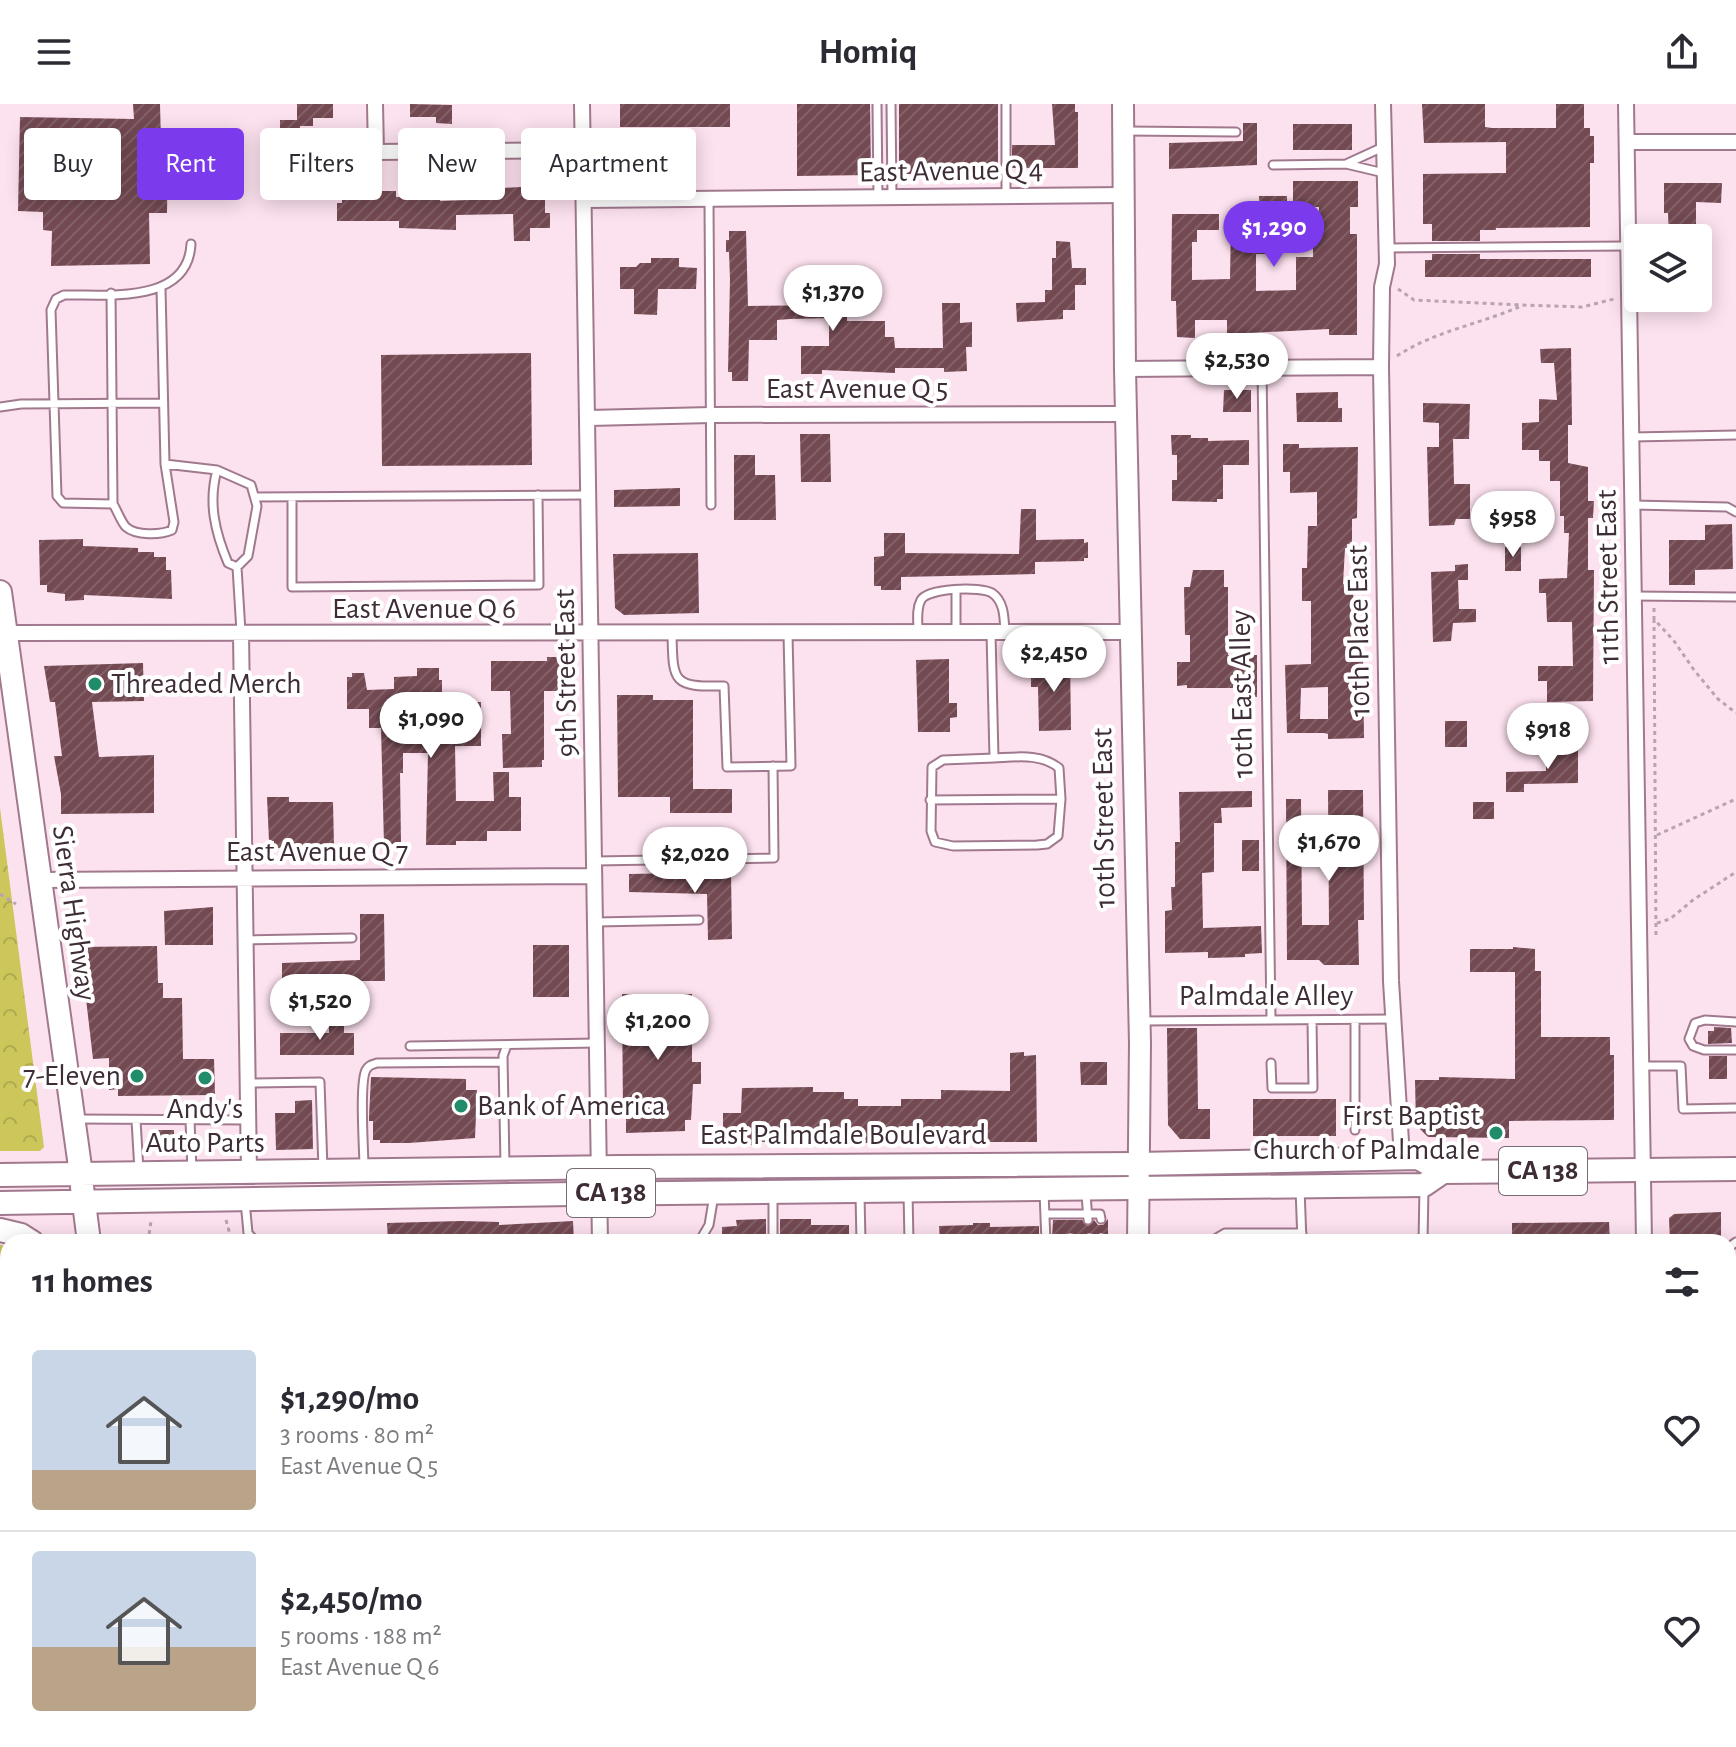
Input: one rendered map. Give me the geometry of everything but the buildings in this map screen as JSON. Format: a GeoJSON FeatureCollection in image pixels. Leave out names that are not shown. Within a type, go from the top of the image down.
{"type":"FeatureCollection","features":[{"type":"Feature","properties":{"kind":"main road","name":"10th Street East"},"geometry":{"type":"LineString","coordinates":[[1123,104],[1125,369],[1139,1021],[1138,1234]]}},
{"type":"Feature","properties":{"kind":"main road","name":"Sierra Highway"},"geometry":{"type":"LineString","coordinates":[[0,592],[88,1234]]}},
{"type":"Feature","properties":{"kind":"main road","name":"East Palmdale Boulevard"},"geometry":{"type":"LineString","coordinates":[[0,1175],[1138,1164],[1418,1158],[1434,1179]]}},
{"type":"Feature","properties":{"kind":"main road","name":"East Palmdale Boulevard"},"geometry":{"type":"LineString","coordinates":[[0,1203],[599,1193],[1300,1187],[1643,1169],[1736,1169]]}},
{"type":"Feature","properties":{"kind":"street"},"geometry":{"type":"LineString","coordinates":[[375,104],[376,128]]}},
{"type":"Feature","properties":{"kind":"street","name":"9th Street East"},"geometry":{"type":"LineString","coordinates":[[582,104],[583,128]]}},
{"type":"Feature","properties":{"kind":"street","name":"10th Place East"},"geometry":{"type":"LineString","coordinates":[[1383,104],[1387,248],[1381,367],[1393,1019],[1402,1158]]}},
{"type":"Feature","properties":{"kind":"street","name":"11th Street East"},"geometry":{"type":"LineString","coordinates":[[1626,104],[1628,224]]}},
{"type":"Feature","properties":{"kind":"street"},"geometry":{"type":"LineString","coordinates":[[1627,142],[1736,142]]}},
{"type":"Feature","properties":{"kind":"street"},"geometry":{"type":"LineString","coordinates":[[382,152],[521,151]]}},
{"type":"Feature","properties":{"kind":"street","name":"East Avenue Q 4"},"geometry":{"type":"LineString","coordinates":[[585,200],[1125,195]]}},
{"type":"Feature","properties":{"kind":"street","name":"9th Street East"},"geometry":{"type":"LineString","coordinates":[[585,200],[600,1234]]}},
{"type":"Feature","properties":{"kind":"street","name":"11th Street East"},"geometry":{"type":"LineString","coordinates":[[1629,312],[1644,1234]]}},
{"type":"Feature","properties":{"kind":"street"},"geometry":{"type":"LineString","coordinates":[[1125,369],[1381,367]]}},
{"type":"Feature","properties":{"kind":"street","name":"East Avenue Q 5"},"geometry":{"type":"LineString","coordinates":[[589,418],[1126,414]]}},
{"type":"Feature","properties":{"kind":"street","name":"East Avenue Q 6"},"geometry":{"type":"LineString","coordinates":[[5,633],[672,635],[1130,632]]}},
{"type":"Feature","properties":{"kind":"street"},"geometry":{"type":"LineString","coordinates":[[241,635],[249,1172]]}},
{"type":"Feature","properties":{"kind":"street","name":"East Avenue Q 7"},"geometry":{"type":"LineString","coordinates":[[39,880],[243,878],[594,868]]}},
{"type":"Feature","properties":{"kind":"lane"},"geometry":{"type":"LineString","coordinates":[[877,104],[885,197]]}},
{"type":"Feature","properties":{"kind":"lane"},"geometry":{"type":"LineString","coordinates":[[885,197],[891,104]]}},
{"type":"Feature","properties":{"kind":"lane"},"geometry":{"type":"LineString","coordinates":[[1006,104],[1006,196]]}},
{"type":"Feature","properties":{"kind":"lane"},"geometry":{"type":"LineString","coordinates":[[1124,131],[1236,132]]}},
{"type":"Feature","properties":{"kind":"lane"},"geometry":{"type":"LineString","coordinates":[[1346,164],[1383,147]]}},
{"type":"Feature","properties":{"kind":"lane"},"geometry":{"type":"LineString","coordinates":[[1273,165],[1346,164],[1384,173]]}},
{"type":"Feature","properties":{"kind":"lane"},"geometry":{"type":"LineString","coordinates":[[709,201],[711,505]]}},
{"type":"Feature","properties":{"kind":"lane"},"geometry":{"type":"LineString","coordinates":[[113,504],[63,503],[57,496],[51,310],[56,299],[64,295],[147,293],[161,288],[180,272],[190,258],[191,244]]}},
{"type":"Feature","properties":{"kind":"lane"},"geometry":{"type":"LineString","coordinates":[[1387,248],[1624,246]]}},
{"type":"Feature","properties":{"kind":"lane"},"geometry":{"type":"LineString","coordinates":[[111,293],[113,504],[126,527],[140,533],[165,533],[172,530],[174,522],[165,464],[161,288]]}},
{"type":"Feature","properties":{"kind":"lane","name":"10th East Alley"},"geometry":{"type":"LineString","coordinates":[[1262,368],[1271,1020]]}},
{"type":"Feature","properties":{"kind":"lane"},"geometry":{"type":"LineString","coordinates":[[0,407],[162,403]]}},
{"type":"Feature","properties":{"kind":"lane"},"geometry":{"type":"LineString","coordinates":[[1632,437],[1736,435]]}},
{"type":"Feature","properties":{"kind":"lane"},"geometry":{"type":"LineString","coordinates":[[165,464],[217,470],[251,485],[257,506],[248,556],[237,567],[241,635]]}},
{"type":"Feature","properties":{"kind":"lane"},"geometry":{"type":"LineString","coordinates":[[217,470],[211,491],[216,534],[228,563],[237,567]]}},
{"type":"Feature","properties":{"kind":"lane"},"geometry":{"type":"LineString","coordinates":[[292,497],[292,587],[539,585],[538,495]]}},
{"type":"Feature","properties":{"kind":"lane"},"geometry":{"type":"LineString","coordinates":[[255,497],[590,495]]}},
{"type":"Feature","properties":{"kind":"lane"},"geometry":{"type":"LineString","coordinates":[[1633,505],[1727,507],[1736,512]]}},
{"type":"Feature","properties":{"kind":"lane"},"geometry":{"type":"LineString","coordinates":[[956,590],[956,633]]}},
{"type":"Feature","properties":{"kind":"lane"},"geometry":{"type":"LineString","coordinates":[[918,633],[918,611],[923,597],[930,592],[956,590],[992,593],[1002,606],[998,633],[994,758]]}},
{"type":"Feature","properties":{"kind":"lane"},"geometry":{"type":"LineString","coordinates":[[1634,596],[1736,597]]}},
{"type":"Feature","properties":{"kind":"lane"},"geometry":{"type":"LineString","coordinates":[[672,635],[673,671],[679,678],[700,687],[724,686],[727,767],[791,766],[788,634]]}},
{"type":"Feature","properties":{"kind":"lane"},"geometry":{"type":"LineString","coordinates":[[1033,757],[1054,764],[1060,773],[1061,799],[1058,836],[1047,844],[953,846],[942,845],[931,837],[930,777],[937,761],[1033,757]]}},
{"type":"Feature","properties":{"kind":"lane"},"geometry":{"type":"LineString","coordinates":[[594,868],[774,858],[773,766]]}},
{"type":"Feature","properties":{"kind":"lane"},"geometry":{"type":"LineString","coordinates":[[930,800],[1061,799]]}},
{"type":"Feature","properties":{"kind":"lane"},"geometry":{"type":"LineString","coordinates":[[596,922],[699,920]]}},
{"type":"Feature","properties":{"kind":"lane"},"geometry":{"type":"LineString","coordinates":[[244,940],[352,938]]}},
{"type":"Feature","properties":{"kind":"lane","name":"Palmdale Alley"},"geometry":{"type":"LineString","coordinates":[[1139,1021],[1393,1019]]}},
{"type":"Feature","properties":{"kind":"lane"},"geometry":{"type":"LineString","coordinates":[[1271,1063],[1272,1088],[1313,1088],[1312,1020]]}},
{"type":"Feature","properties":{"kind":"lane"},"geometry":{"type":"LineString","coordinates":[[1355,1020],[1355,1130]]}},
{"type":"Feature","properties":{"kind":"lane"},"geometry":{"type":"LineString","coordinates":[[1736,1022],[1705,1020],[1695,1023],[1689,1039],[1693,1046],[1704,1050],[1736,1050]]}},
{"type":"Feature","properties":{"kind":"lane"},"geometry":{"type":"LineString","coordinates":[[410,1046],[597,1043]]}},
{"type":"Feature","properties":{"kind":"lane"},"geometry":{"type":"LineString","coordinates":[[505,1168],[503,1062],[507,1045]]}},
{"type":"Feature","properties":{"kind":"lane"},"geometry":{"type":"LineString","coordinates":[[364,1171],[364,1086],[365,1072],[369,1066],[377,1063],[503,1062]]}},
{"type":"Feature","properties":{"kind":"lane"},"geometry":{"type":"LineString","coordinates":[[1642,1066],[1681,1066],[1683,1109],[1736,1108]]}},
{"type":"Feature","properties":{"kind":"lane"},"geometry":{"type":"LineString","coordinates":[[248,1083],[320,1082],[323,1171]]}},
{"type":"Feature","properties":{"kind":"lane"},"geometry":{"type":"LineString","coordinates":[[73,1119],[249,1120]]}},
{"type":"Feature","properties":{"kind":"lane"},"geometry":{"type":"LineString","coordinates":[[136,1120],[139,1174]]}},
{"type":"Feature","properties":{"kind":"lane"},"geometry":{"type":"LineString","coordinates":[[190,1120],[192,1173]]}},
{"type":"Feature","properties":{"kind":"lane"},"geometry":{"type":"LineString","coordinates":[[1424,1234],[1434,1179]]}},
{"type":"Feature","properties":{"kind":"lane"},"geometry":{"type":"LineString","coordinates":[[1300,1187],[1302,1234]]}},
{"type":"Feature","properties":{"kind":"lane"},"geometry":{"type":"LineString","coordinates":[[1044,1189],[1046,1234]]}},
{"type":"Feature","properties":{"kind":"lane"},"geometry":{"type":"LineString","coordinates":[[1086,1189],[1088,1217]]}},
{"type":"Feature","properties":{"kind":"lane"},"geometry":{"type":"LineString","coordinates":[[860,1192],[861,1234]]}},
{"type":"Feature","properties":{"kind":"lane"},"geometry":{"type":"LineString","coordinates":[[908,1192],[909,1234]]}},
{"type":"Feature","properties":{"kind":"lane"},"geometry":{"type":"LineString","coordinates":[[704,1234],[709,1225],[714,1193]]}},
{"type":"Feature","properties":{"kind":"lane"},"geometry":{"type":"LineString","coordinates":[[773,1193],[773,1234]]}},
{"type":"Feature","properties":{"kind":"lane"},"geometry":{"type":"LineString","coordinates":[[245,1199],[249,1234]]}},
{"type":"Feature","properties":{"kind":"lane"},"geometry":{"type":"LineString","coordinates":[[1045,1214],[1069,1217],[1100,1214],[1101,1219]]}},
{"type":"Feature","properties":{"kind":"path"},"geometry":{"type":"LineString","coordinates":[[1384,280],[1414,300],[1582,307],[1624,296]]}},
{"type":"Feature","properties":{"kind":"path"},"geometry":{"type":"LineString","coordinates":[[1381,367],[1417,343],[1486,321],[1522,305]]}},
{"type":"Feature","properties":{"kind":"path"},"geometry":{"type":"LineString","coordinates":[[1653,597],[1656,940]]}},
{"type":"Feature","properties":{"kind":"path"},"geometry":{"type":"LineString","coordinates":[[1654,619],[1718,699],[1736,713]]}},
{"type":"Feature","properties":{"kind":"path"},"geometry":{"type":"LineString","coordinates":[[1657,835],[1736,799]]}},
{"type":"Feature","properties":{"kind":"path"},"geometry":{"type":"LineString","coordinates":[[1657,923],[1670,919],[1736,872]]}},
{"type":"Feature","properties":{"kind":"path"},"geometry":{"type":"LineString","coordinates":[[0,894],[16,904]]}},
{"type":"Feature","properties":{"kind":"path"},"geometry":{"type":"LineString","coordinates":[[226,1220],[230,1234]]}},
{"type":"Feature","properties":{"kind":"path"},"geometry":{"type":"LineString","coordinates":[[149,1234],[151,1221]]}},
{"type":"Feature","properties":{"kind":"green space"},"geometry":{"type":"Polygon","coordinates":[[[0,808],[44,1147],[40,1151],[0,1151],[0,808]]]}},
{"type":"Feature","properties":{"kind":"place","name":"Threaded Merch"},"geometry":{"type":"Point","coordinates":[95,684]}},
{"type":"Feature","properties":{"kind":"place","name":"7-Eleven"},"geometry":{"type":"Point","coordinates":[137,1076]}},
{"type":"Feature","properties":{"kind":"place","name":"Andy's Auto Parts"},"geometry":{"type":"Point","coordinates":[205,1078]}},
{"type":"Feature","properties":{"kind":"place","name":"Bank of America"},"geometry":{"type":"Point","coordinates":[461,1106]}},
{"type":"Feature","properties":{"kind":"place","name":"First Baptist Church of Palmdale"},"geometry":{"type":"Point","coordinates":[1496,1133]}}]}
